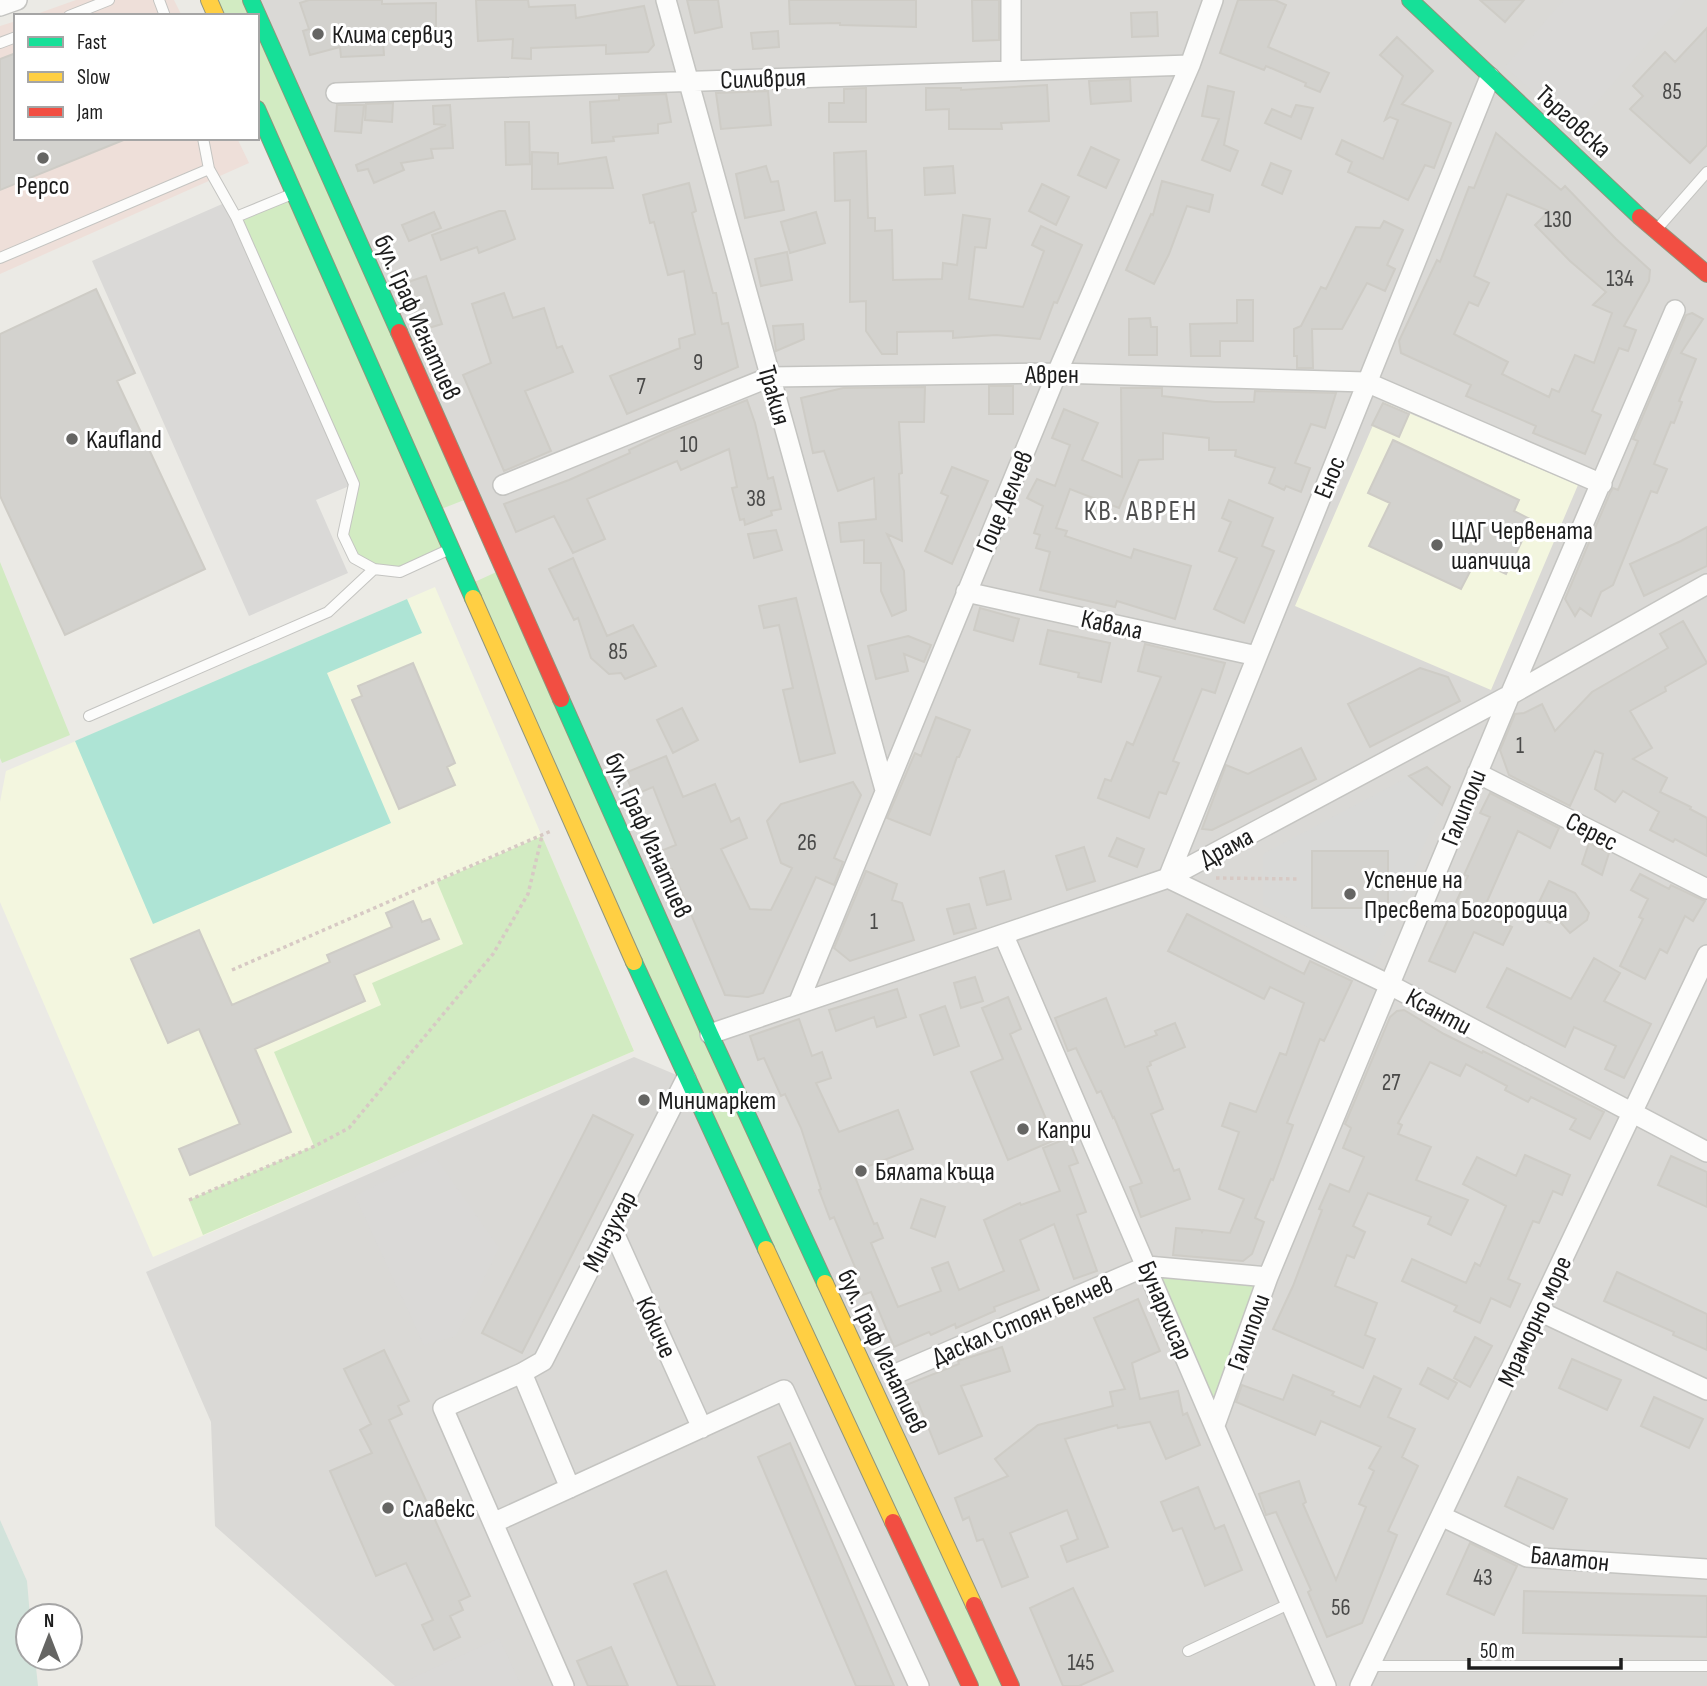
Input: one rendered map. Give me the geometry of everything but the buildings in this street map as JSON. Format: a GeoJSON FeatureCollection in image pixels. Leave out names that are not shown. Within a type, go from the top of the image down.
{"type":"FeatureCollection","features":[{"type":"Feature","properties":{"kind":"main road","name":"Търговска"},"geometry":{"type":"LineString","coordinates":[[1410,0],[1655,231],[1707,274]]}},
{"type":"Feature","properties":{"kind":"main road","name":"бул. Граф Игнатиев"},"geometry":{"type":"LineString","coordinates":[[259,20],[469,540],[572,821],[686,1079],[970,1686]]}},
{"type":"Feature","properties":{"kind":"main road","name":"бул. Граф Игнатиев"},"geometry":{"type":"LineString","coordinates":[[259,113],[294,192],[469,540],[710,1034],[1011,1686]]}},
{"type":"Feature","properties":{"kind":"main road"},"geometry":{"type":"LineString","coordinates":[[686,1079],[710,1034]]}},
{"type":"Feature","properties":{"kind":"street"},"geometry":{"type":"LineString","coordinates":[[0,6],[17,0]]}},
{"type":"Feature","properties":{"kind":"street","name":"Тракия"},"geometry":{"type":"LineString","coordinates":[[666,0],[885,790]]}},
{"type":"Feature","properties":{"kind":"street"},"geometry":{"type":"LineString","coordinates":[[1010,0],[1011,70]]}},
{"type":"Feature","properties":{"kind":"street","name":"Гоце Делчев"},"geometry":{"type":"LineString","coordinates":[[798,1004],[1057,373],[1190,65],[1213,0]]}},
{"type":"Feature","properties":{"kind":"street","name":"Силиврия"},"geometry":{"type":"LineString","coordinates":[[336,93],[1190,65]]}},
{"type":"Feature","properties":{"kind":"street","name":"Енос"},"geometry":{"type":"LineString","coordinates":[[1168,878],[1490,77]]}},
{"type":"Feature","properties":{"kind":"street","name":"Галиполи"},"geometry":{"type":"LineString","coordinates":[[1215,1425],[1268,1277],[1477,773],[1675,310]]}},
{"type":"Feature","properties":{"kind":"street","name":"Аврен"},"geometry":{"type":"LineString","coordinates":[[503,485],[770,377],[1057,373],[1366,382],[1602,484]]}},
{"type":"Feature","properties":{"kind":"street","name":"Драма"},"geometry":{"type":"LineString","coordinates":[[710,1034],[1168,878],[1510,695],[1707,584]]}},
{"type":"Feature","properties":{"kind":"street","name":"Кавала"},"geometry":{"type":"LineString","coordinates":[[966,592],[1257,656]]}},
{"type":"Feature","properties":{"kind":"street","name":"Серес"},"geometry":{"type":"LineString","coordinates":[[1477,773],[1707,889]]}},
{"type":"Feature","properties":{"kind":"street","name":"Ксанти"},"geometry":{"type":"LineString","coordinates":[[1168,878],[1390,985],[1707,1152]]}},
{"type":"Feature","properties":{"kind":"street","name":"Бунархисар"},"geometry":{"type":"LineString","coordinates":[[1004,936],[1326,1686]]}},
{"type":"Feature","properties":{"kind":"street","name":"Мраморно море"},"geometry":{"type":"LineString","coordinates":[[1360,1686],[1707,955]]}},
{"type":"Feature","properties":{"kind":"street","name":"Минзухар"},"geometry":{"type":"LineString","coordinates":[[493,1523],[443,1408],[543,1361],[686,1079]]}},
{"type":"Feature","properties":{"kind":"street","name":"Кокиче"},"geometry":{"type":"LineString","coordinates":[[611,1226],[702,1428]]}},
{"type":"Feature","properties":{"kind":"street","name":"Даскал Стоян Белчев"},"geometry":{"type":"LineString","coordinates":[[900,1372],[1147,1266],[1268,1277]]}},
{"type":"Feature","properties":{"kind":"street"},"geometry":{"type":"LineString","coordinates":[[1539,1311],[1707,1390]]}},
{"type":"Feature","properties":{"kind":"street"},"geometry":{"type":"LineString","coordinates":[[522,1373],[569,1489]]}},
{"type":"Feature","properties":{"kind":"street"},"geometry":{"type":"LineString","coordinates":[[564,1686],[493,1523],[784,1390],[919,1686]]}},
{"type":"Feature","properties":{"kind":"street","name":"Балатон"},"geometry":{"type":"LineString","coordinates":[[1441,1516],[1527,1557],[1707,1569]]}},
{"type":"Feature","properties":{"kind":"lane"},"geometry":{"type":"LineString","coordinates":[[74,14],[109,0]]}},
{"type":"Feature","properties":{"kind":"lane"},"geometry":{"type":"LineString","coordinates":[[203,140],[209,169],[236,218],[354,484],[343,535],[354,558],[374,569],[400,572],[469,540]]}},
{"type":"Feature","properties":{"kind":"lane"},"geometry":{"type":"LineString","coordinates":[[0,258],[209,169]]}},
{"type":"Feature","properties":{"kind":"lane"},"geometry":{"type":"LineString","coordinates":[[1655,231],[1707,172]]}},
{"type":"Feature","properties":{"kind":"lane"},"geometry":{"type":"LineString","coordinates":[[236,218],[294,192]]}},
{"type":"Feature","properties":{"kind":"lane"},"geometry":{"type":"LineString","coordinates":[[89,716],[328,612],[374,569]]}},
{"type":"Feature","properties":{"kind":"lane"},"geometry":{"type":"LineString","coordinates":[[1188,1651],[1291,1603]]}},
{"type":"Feature","properties":{"kind":"lane"},"geometry":{"type":"LineString","coordinates":[[1369,1666],[1707,1666]]}},
{"type":"Feature","properties":{"kind":"path"},"geometry":{"type":"LineString","coordinates":[[232,970],[572,821]]}},
{"type":"Feature","properties":{"kind":"path"},"geometry":{"type":"LineString","coordinates":[[189,1200],[349,1128],[493,954],[528,894],[542,836]]}},
{"type":"Feature","properties":{"kind":"path"},"geometry":{"type":"LineString","coordinates":[[1209,878],[1300,879]]}},
{"type":"Feature","properties":{"kind":"shaded area"},"geometry":{"type":"Polygon","coordinates":[[[76,0],[174,0],[181,14],[37,14],[76,0]]]}},
{"type":"Feature","properties":{"kind":"shaded area"},"geometry":{"type":"Polygon","coordinates":[[[251,0],[1707,0],[1707,1686],[395,1686],[215,1526],[211,1422],[146,1272],[634,1057],[686,1079],[710,1034],[251,0]]]}},
{"type":"Feature","properties":{"kind":"shaded area"},"geometry":{"type":"Polygon","coordinates":[[[1564,0],[1686,0],[1574,128],[1505,67],[1564,0]]]}},
{"type":"Feature","properties":{"kind":"shaded area"},"geometry":{"type":"Polygon","coordinates":[[[14,22],[14,140],[238,140],[249,163],[0,274],[0,26],[14,22]]]}},
{"type":"Feature","properties":{"kind":"shaded area"},"geometry":{"type":"Polygon","coordinates":[[[229,201],[354,484],[316,500],[348,573],[249,616],[92,261],[229,201]]]}},
{"type":"Feature","properties":{"kind":"shaded area","name":"ЦДГ Червената шапчица"},"geometry":{"type":"Polygon","coordinates":[[[1383,402],[1578,485],[1491,690],[1295,606],[1383,402]]]}},
{"type":"Feature","properties":{"kind":"shaded area"},"geometry":{"type":"Polygon","coordinates":[[[435,587],[634,1051],[153,1257],[0,902],[0,802],[6,771],[435,587]]]}},
{"type":"Feature","properties":{"kind":"shaded area"},"geometry":{"type":"Polygon","coordinates":[[[1427,767],[1450,787],[1373,961],[1263,905],[1263,854],[1427,767]]]}},
{"type":"Feature","properties":{"kind":"shaded area"},"geometry":{"type":"Polygon","coordinates":[[[435,1157],[499,1248],[456,1336],[424,1345],[355,1196],[435,1157]]]}},
{"type":"Feature","properties":{"kind":"shaded area"},"geometry":{"type":"Polygon","coordinates":[[[0,1520],[27,1581],[29,1602],[14,1602],[14,1672],[36,1672],[38,1686],[0,1686],[0,1520]]]}},
{"type":"Feature","properties":{"kind":"shaded area"},"geometry":{"type":"Polygon","coordinates":[[[499,1638],[521,1686],[395,1686],[499,1638]]]}},
{"type":"Feature","properties":{"kind":"green space"},"geometry":{"type":"Polygon","coordinates":[[[209,0],[251,0],[257,14],[215,14],[209,0]]]}},
{"type":"Feature","properties":{"kind":"green space"},"geometry":{"type":"Polygon","coordinates":[[[259,18],[472,497],[436,511],[452,548],[400,572],[354,558],[343,535],[354,483],[236,217],[294,193],[259,114],[259,18]]]}},
{"type":"Feature","properties":{"kind":"green space"},"geometry":{"type":"Polygon","coordinates":[[[0,562],[70,735],[2,763],[0,758],[0,562]]]}},
{"type":"Feature","properties":{"kind":"green space"},"geometry":{"type":"Polygon","coordinates":[[[503,569],[1011,1686],[970,1686],[468,585],[503,569]]]}},
{"type":"Feature","properties":{"kind":"green space"},"geometry":{"type":"Polygon","coordinates":[[[407,599],[422,633],[327,673],[391,823],[153,924],[75,741],[407,599]]]}},
{"type":"Feature","properties":{"kind":"green space"},"geometry":{"type":"Polygon","coordinates":[[[542,836],[634,1051],[203,1235],[189,1200],[314,1146],[274,1052],[381,1005],[372,983],[463,944],[437,882],[542,836]]]}},
{"type":"Feature","properties":{"kind":"green space"},"geometry":{"type":"Polygon","coordinates":[[[1147,1266],[1268,1277],[1215,1425],[1147,1266]]]}},
{"type":"Feature","properties":{"kind":"traffic: fast"},"geometry":{"type":"LineString","coordinates":[[251,0],[257,14]]}},
{"type":"Feature","properties":{"kind":"traffic: fast"},"geometry":{"type":"LineString","coordinates":[[1410,0],[1640,217]]}},
{"type":"Feature","properties":{"kind":"traffic: fast"},"geometry":{"type":"LineString","coordinates":[[259,18],[399,332]]}},
{"type":"Feature","properties":{"kind":"traffic: fast"},"geometry":{"type":"LineString","coordinates":[[259,114],[473,598]]}},
{"type":"Feature","properties":{"kind":"traffic: fast"},"geometry":{"type":"LineString","coordinates":[[561,699],[710,1034],[825,1283]]}},
{"type":"Feature","properties":{"kind":"traffic: fast"},"geometry":{"type":"LineString","coordinates":[[634,962],[766,1249]]}},
{"type":"Feature","properties":{"kind":"traffic: slow"},"geometry":{"type":"LineString","coordinates":[[209,0],[215,14]]}},
{"type":"Feature","properties":{"kind":"traffic: slow"},"geometry":{"type":"LineString","coordinates":[[473,598],[634,962]]}},
{"type":"Feature","properties":{"kind":"traffic: slow"},"geometry":{"type":"LineString","coordinates":[[766,1249],[893,1522]]}},
{"type":"Feature","properties":{"kind":"traffic: slow"},"geometry":{"type":"LineString","coordinates":[[825,1283],[974,1605]]}},
{"type":"Feature","properties":{"kind":"traffic: jam"},"geometry":{"type":"LineString","coordinates":[[1640,217],[1707,274]]}},
{"type":"Feature","properties":{"kind":"traffic: jam"},"geometry":{"type":"LineString","coordinates":[[399,332],[561,699]]}},
{"type":"Feature","properties":{"kind":"traffic: jam"},"geometry":{"type":"LineString","coordinates":[[893,1522],[970,1686]]}},
{"type":"Feature","properties":{"kind":"traffic: jam"},"geometry":{"type":"LineString","coordinates":[[974,1605],[1011,1686]]}},
{"type":"Feature","properties":{"kind":"place","name":"Клима сервиз"},"geometry":{"type":"Point","coordinates":[318,34]}},
{"type":"Feature","properties":{"kind":"place","name":"Pepco"},"geometry":{"type":"Point","coordinates":[43,158]}},
{"type":"Feature","properties":{"kind":"place","name":"Kaufland"},"geometry":{"type":"Point","coordinates":[72,439]}},
{"type":"Feature","properties":{"kind":"place","name":"ЦДГ Червената шапчица"},"geometry":{"type":"Point","coordinates":[1437,545]}},
{"type":"Feature","properties":{"kind":"place","name":"Успение на Пресвета Богородица"},"geometry":{"type":"Point","coordinates":[1350,894]}},
{"type":"Feature","properties":{"kind":"place","name":"Минимаркет"},"geometry":{"type":"Point","coordinates":[644,1100]}},
{"type":"Feature","properties":{"kind":"place","name":"Капри"},"geometry":{"type":"Point","coordinates":[1023,1129]}},
{"type":"Feature","properties":{"kind":"place","name":"Бялата къща"},"geometry":{"type":"Point","coordinates":[861,1171]}},
{"type":"Feature","properties":{"kind":"place","name":"Славекс"},"geometry":{"type":"Point","coordinates":[388,1508]}},
{"type":"Feature","properties":{"kind":"district","name":"КВ. АВРЕН"},"geometry":{"type":"Point","coordinates":[1141,510]}}]}
